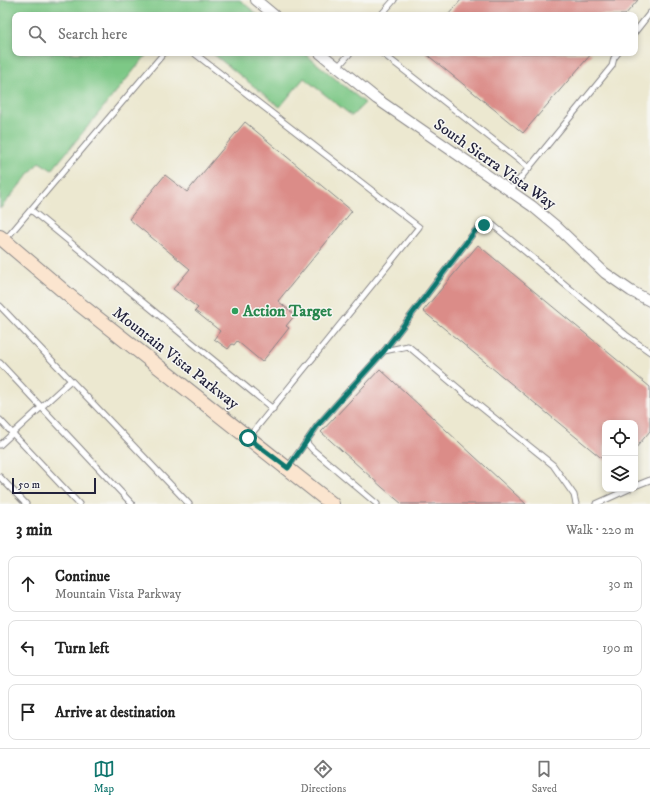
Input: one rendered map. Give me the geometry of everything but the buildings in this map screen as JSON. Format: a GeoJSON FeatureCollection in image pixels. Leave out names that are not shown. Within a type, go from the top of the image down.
{"type":"FeatureCollection","features":[{"type":"Feature","properties":{"kind":"street"},"geometry":{"type":"LineString","coordinates":[[256,0],[270,12]]}},
{"type":"Feature","properties":{"kind":"street","name":"South Sierra Vista Way"},"geometry":{"type":"LineString","coordinates":[[324,56],[377,99],[532,206],[556,226],[606,273],[631,291],[650,301]]}},
{"type":"Feature","properties":{"kind":"street","name":"Mountain Vista Parkway"},"geometry":{"type":"LineString","coordinates":[[2,239],[72,299],[332,504]]}},
{"type":"Feature","properties":{"kind":"lane"},"geometry":{"type":"LineString","coordinates":[[384,12],[394,0]]}},
{"type":"Feature","properties":{"kind":"lane"},"geometry":{"type":"LineString","coordinates":[[638,28],[650,13]]}},
{"type":"Feature","properties":{"kind":"lane"},"geometry":{"type":"LineString","coordinates":[[2,239],[31,210],[161,56]]}},
{"type":"Feature","properties":{"kind":"lane"},"geometry":{"type":"LineString","coordinates":[[198,56],[419,227],[248,438]]}},
{"type":"Feature","properties":{"kind":"lane"},"geometry":{"type":"LineString","coordinates":[[338,67],[347,56]]}},
{"type":"Feature","properties":{"kind":"lane"},"geometry":{"type":"LineString","coordinates":[[386,56],[529,168]]}},
{"type":"Feature","properties":{"kind":"lane"},"geometry":{"type":"LineString","coordinates":[[510,191],[612,66],[616,56]]}},
{"type":"Feature","properties":{"kind":"lane"},"geometry":{"type":"LineString","coordinates":[[31,210],[273,409]]}},
{"type":"Feature","properties":{"kind":"lane"},"geometry":{"type":"LineString","coordinates":[[288,468],[317,426],[384,351],[475,231],[484,225],[493,225],[626,335],[650,352]]}},
{"type":"Feature","properties":{"kind":"lane"},"geometry":{"type":"LineString","coordinates":[[0,306],[189,504]]}},
{"type":"Feature","properties":{"kind":"lane"},"geometry":{"type":"LineString","coordinates":[[384,351],[408,346],[553,465],[574,495],[576,504]]}},
{"type":"Feature","properties":{"kind":"lane"},"geometry":{"type":"LineString","coordinates":[[0,363],[132,504]]}},
{"type":"Feature","properties":{"kind":"lane"},"geometry":{"type":"LineString","coordinates":[[0,445],[70,381]]}},
{"type":"Feature","properties":{"kind":"lane"},"geometry":{"type":"LineString","coordinates":[[0,420],[79,504]]}},
{"type":"Feature","properties":{"kind":"lane"},"geometry":{"type":"LineString","coordinates":[[306,442],[313,450],[377,504]]}},
{"type":"Feature","properties":{"kind":"lane"},"geometry":{"type":"LineString","coordinates":[[0,477],[26,504]]}},
{"type":"Feature","properties":{"kind":"lane"},"geometry":{"type":"LineString","coordinates":[[638,485],[650,480]]}},
{"type":"Feature","properties":{"kind":"lane"},"geometry":{"type":"LineString","coordinates":[[596,504],[622,492]]}},
{"type":"Feature","properties":{"kind":"green space"},"geometry":{"type":"Polygon","coordinates":[[[0,0],[240,0],[254,12],[12,12],[12,56],[146,56],[52,170],[39,162],[0,209],[0,0]]]}},
{"type":"Feature","properties":{"kind":"green space"},"geometry":{"type":"Polygon","coordinates":[[[216,56],[308,56],[365,103],[352,116],[304,78],[280,107],[216,56]]]}},
{"type":"Feature","properties":{"kind":"place","name":"Action Target"},"geometry":{"type":"Point","coordinates":[235,311]}},
{"type":"Feature","properties":{"kind":"route"},"geometry":{"type":"LineString","coordinates":[[248,438],[288,468],[317,426],[384,351],[475,231],[484,225]]}}]}
